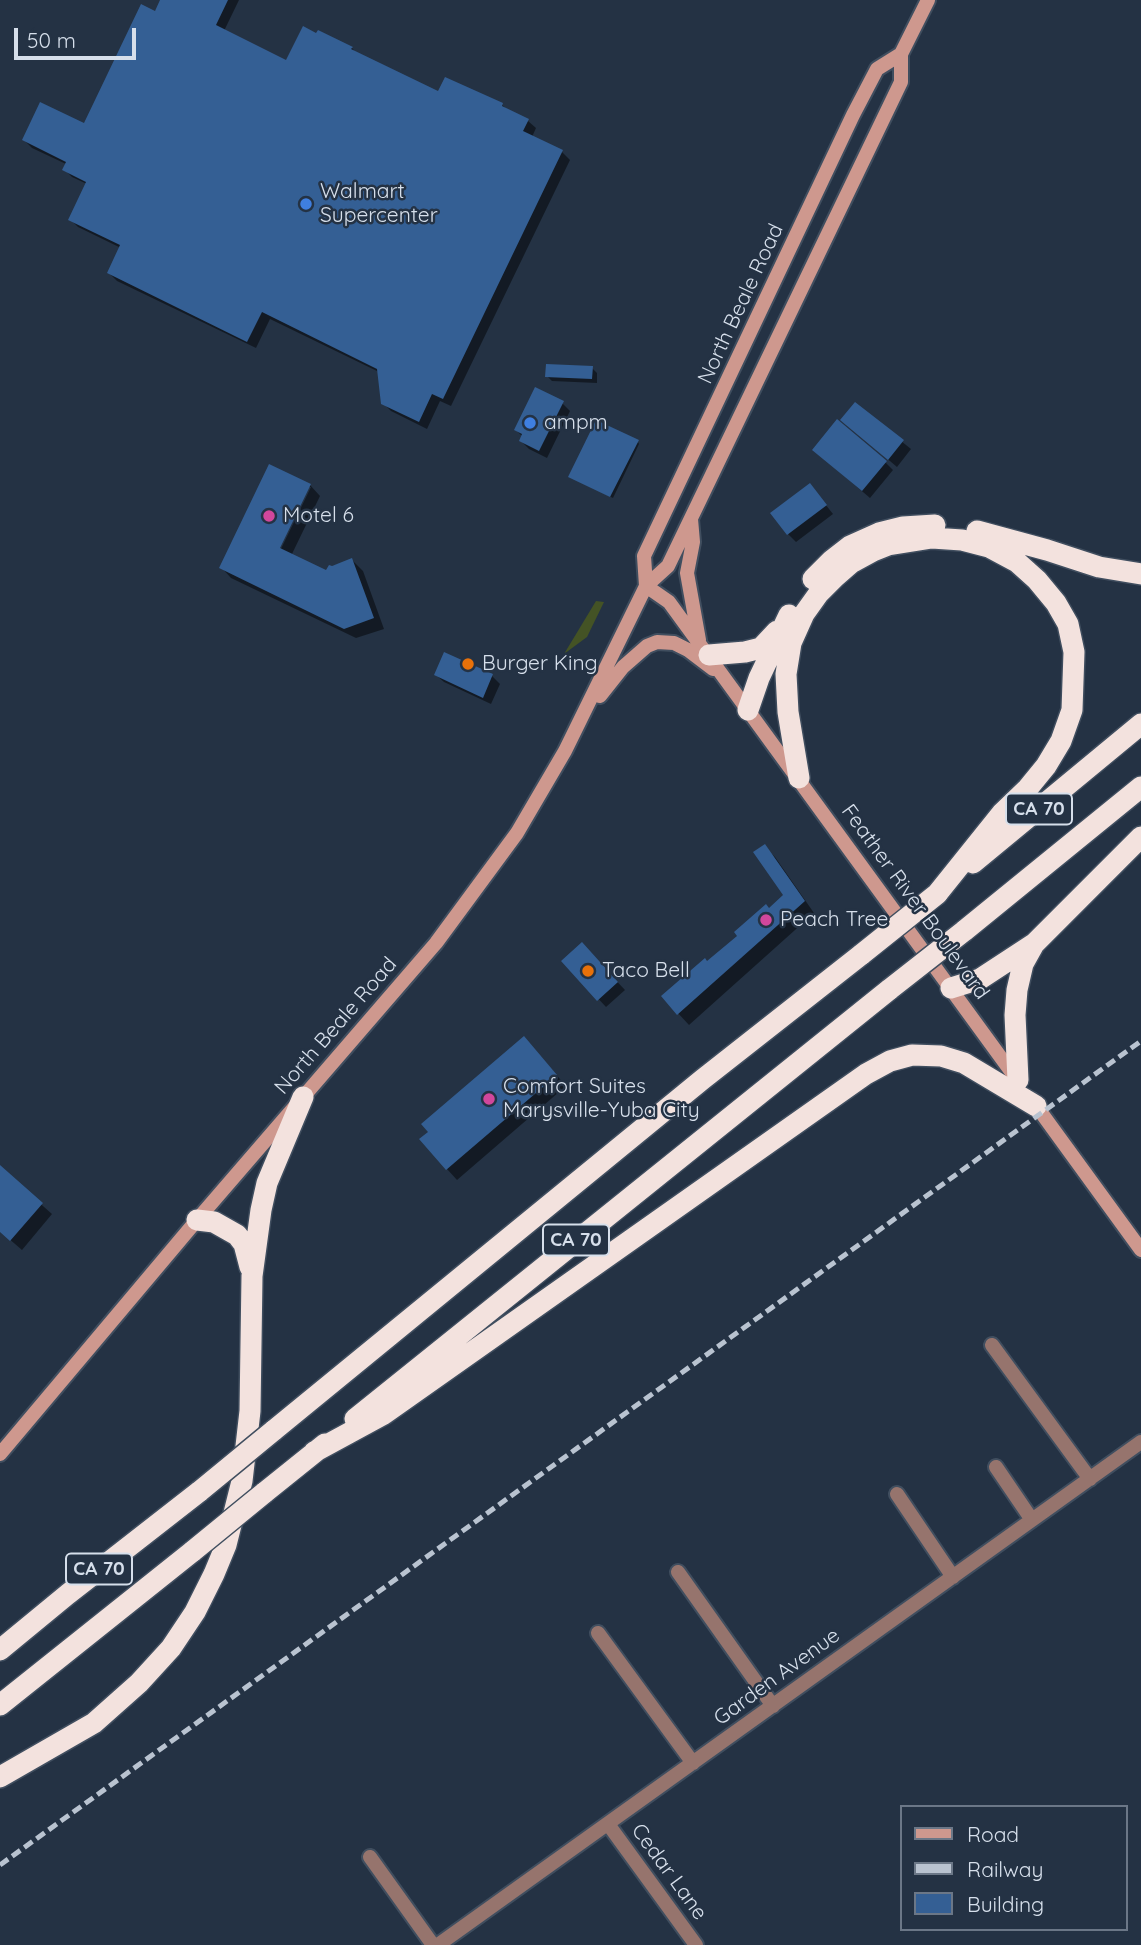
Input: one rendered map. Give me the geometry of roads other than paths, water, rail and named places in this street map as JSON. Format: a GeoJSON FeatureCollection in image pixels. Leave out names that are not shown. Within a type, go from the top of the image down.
{"type":"FeatureCollection","features":[{"type":"Feature","properties":{"kind":"highway"},"geometry":{"type":"LineString","coordinates":[[748,710],[759,678],[803,590],[832,559],[878,533],[903,527],[939,525],[987,533],[1099,567],[1141,574]]}},
{"type":"Feature","properties":{"kind":"highway"},"geometry":{"type":"LineString","coordinates":[[799,778],[788,712],[786,674],[791,643],[804,614],[835,577],[851,563],[873,551],[888,545],[932,538],[962,540],[989,547],[1017,562],[1050,595],[1068,624],[1074,652],[1072,710],[1061,741],[1046,766],[1002,813],[936,894]]}},
{"type":"Feature","properties":{"kind":"highway"},"geometry":{"type":"LineString","coordinates":[[704,648],[745,652],[761,648],[785,622]]}},
{"type":"Feature","properties":{"kind":"highway","name":"CA 70"},"geometry":{"type":"LineString","coordinates":[[0,1650],[200,1491],[692,1088],[863,954],[1141,724]]}},
{"type":"Feature","properties":{"kind":"highway","name":"CA 70"},"geometry":{"type":"LineString","coordinates":[[0,1705],[1141,787]]}},
{"type":"Feature","properties":{"kind":"highway"},"geometry":{"type":"LineString","coordinates":[[951,988],[979,979],[1035,943],[1141,837]]}},
{"type":"Feature","properties":{"kind":"highway"},"geometry":{"type":"LineString","coordinates":[[1018,1080],[1015,1015],[1017,990],[1023,964],[1035,943]]}},
{"type":"Feature","properties":{"kind":"highway"},"geometry":{"type":"LineString","coordinates":[[314,1452],[384,1414],[866,1074],[890,1061],[912,1055],[941,1056],[964,1063],[1036,1106]]}},
{"type":"Feature","properties":{"kind":"highway"},"geometry":{"type":"LineString","coordinates":[[0,1777],[94,1723],[139,1684],[171,1648],[195,1612],[214,1574],[226,1545],[242,1482],[250,1411],[252,1276],[261,1210],[267,1183],[303,1097]]}},
{"type":"Feature","properties":{"kind":"highway"},"geometry":{"type":"LineString","coordinates":[[197,1220],[214,1222],[237,1235],[248,1255],[252,1276]]}},
{"type":"Feature","properties":{"kind":"main road","name":"North Beale Road"},"geometry":{"type":"LineString","coordinates":[[0,1454],[436,943],[477,891],[545,789],[646,586],[668,566],[691,519],[901,82],[901,54],[928,0]]}},
{"type":"Feature","properties":{"kind":"main road","name":"North Beale Road"},"geometry":{"type":"LineString","coordinates":[[646,586],[644,556],[853,115],[877,69],[901,54]]}},
{"type":"Feature","properties":{"kind":"main road"},"geometry":{"type":"LineString","coordinates":[[691,519],[693,542],[687,573],[704,648]]}},
{"type":"Feature","properties":{"kind":"main road","name":"Feather River Boulevard"},"geometry":{"type":"LineString","coordinates":[[646,586],[669,601],[1141,1250]]}},
{"type":"Feature","properties":{"kind":"main road"},"geometry":{"type":"LineString","coordinates":[[584,712],[623,667],[647,646],[657,642],[674,643],[688,650],[724,677]]}},
{"type":"Feature","properties":{"kind":"street"},"geometry":{"type":"LineString","coordinates":[[992,1345],[1090,1479]]}},
{"type":"Feature","properties":{"kind":"street","name":"Garden Avenue"},"geometry":{"type":"LineString","coordinates":[[436,1945],[1141,1443]]}},
{"type":"Feature","properties":{"kind":"street"},"geometry":{"type":"LineString","coordinates":[[996,1467],[1032,1520]]}},
{"type":"Feature","properties":{"kind":"street"},"geometry":{"type":"LineString","coordinates":[[897,1494],[953,1577]]}},
{"type":"Feature","properties":{"kind":"street"},"geometry":{"type":"LineString","coordinates":[[678,1572],[773,1706]]}},
{"type":"Feature","properties":{"kind":"street"},"geometry":{"type":"LineString","coordinates":[[598,1633],[692,1763]]}},
{"type":"Feature","properties":{"kind":"street","name":"Cedar Lane"},"geometry":{"type":"LineString","coordinates":[[608,1824],[696,1945]]}},
{"type":"Feature","properties":{"kind":"street"},"geometry":{"type":"LineString","coordinates":[[370,1857],[436,1945]]}},
{"type":"Feature","properties":{"kind":"railway"},"geometry":{"type":"LineString","coordinates":[[0,1865],[1141,1041]]}},
{"type":"Feature","properties":{"kind":"place","name":"Walmart Supercenter"},"geometry":{"type":"Point","coordinates":[306,204]}},
{"type":"Feature","properties":{"kind":"place","name":"ampm"},"geometry":{"type":"Point","coordinates":[530,423]}},
{"type":"Feature","properties":{"kind":"place","name":"Motel 6"},"geometry":{"type":"Point","coordinates":[269,516]}},
{"type":"Feature","properties":{"kind":"place","name":"Burger King"},"geometry":{"type":"Point","coordinates":[468,664]}},
{"type":"Feature","properties":{"kind":"place","name":"Peach Tree"},"geometry":{"type":"Point","coordinates":[766,920]}},
{"type":"Feature","properties":{"kind":"place","name":"Taco Bell"},"geometry":{"type":"Point","coordinates":[588,971]}},
{"type":"Feature","properties":{"kind":"place","name":"Comfort Suites Marysville-Yuba City"},"geometry":{"type":"Point","coordinates":[489,1099]}}]}
